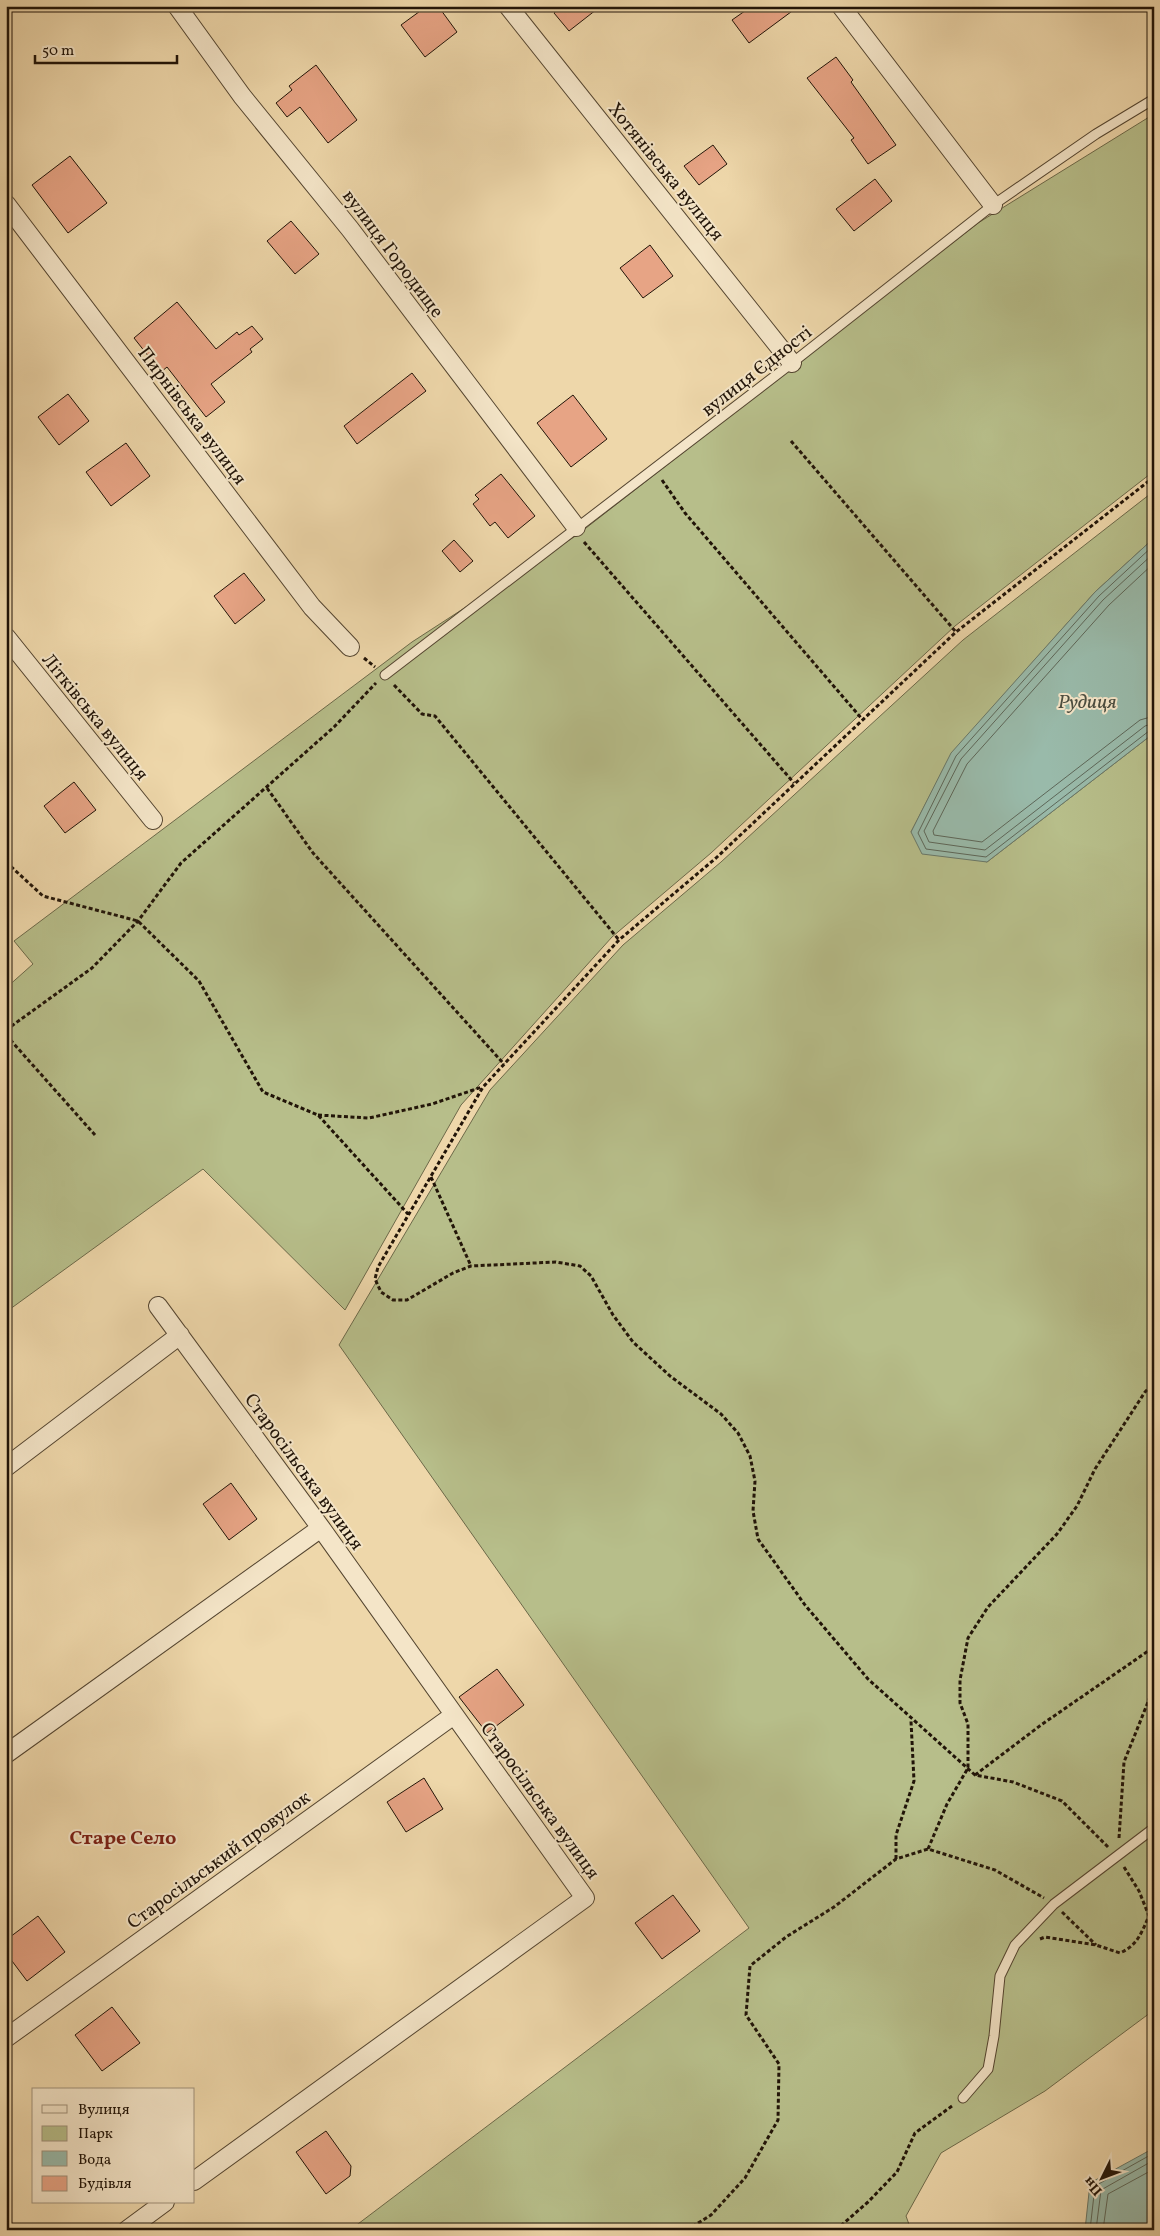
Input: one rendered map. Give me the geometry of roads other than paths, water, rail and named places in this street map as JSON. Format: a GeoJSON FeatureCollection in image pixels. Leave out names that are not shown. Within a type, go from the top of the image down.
{"type":"FeatureCollection","features":[{"type":"Feature","properties":{"kind":"street","name":"вулиця Городище"},"geometry":{"type":"LineString","coordinates":[[177,6],[242,96],[350,229],[574,528]]}},
{"type":"Feature","properties":{"kind":"street","name":"Хотянівська вулиця"},"geometry":{"type":"LineString","coordinates":[[508,6],[792,363]]}},
{"type":"Feature","properties":{"kind":"street"},"geometry":{"type":"LineString","coordinates":[[841,6],[993,205]]}},
{"type":"Feature","properties":{"kind":"street","name":"Пирнівська вулиця"},"geometry":{"type":"LineString","coordinates":[[6,204],[312,607],[350,647]]}},
{"type":"Feature","properties":{"kind":"street","name":"Літківська вулиця"},"geometry":{"type":"LineString","coordinates":[[6,637],[153,820]]}},
{"type":"Feature","properties":{"kind":"street","name":"Старосільська вулиця"},"geometry":{"type":"LineString","coordinates":[[158,1306],[322,1528],[585,1898],[195,2180]]}},
{"type":"Feature","properties":{"kind":"street"},"geometry":{"type":"LineString","coordinates":[[6,1467],[180,1335]]}},
{"type":"Feature","properties":{"kind":"street"},"geometry":{"type":"LineString","coordinates":[[6,1754],[322,1528]]}},
{"type":"Feature","properties":{"kind":"street","name":"Старосільський провулок"},"geometry":{"type":"LineString","coordinates":[[6,2038],[454,1715]]}},
{"type":"Feature","properties":{"kind":"street"},"geometry":{"type":"LineString","coordinates":[[127,2230],[162,2204]]}},
{"type":"Feature","properties":{"kind":"lane","name":"вулиця Єдності"},"geometry":{"type":"LineString","coordinates":[[385,675],[574,528],[792,363],[993,205],[1096,134],[1154,99]]}},
{"type":"Feature","properties":{"kind":"lane"},"geometry":{"type":"LineString","coordinates":[[963,2098],[988,2069],[994,2036],[1000,1976],[1015,1945],[1054,1904],[1154,1828]]}},
{"type":"Feature","properties":{"kind":"water","name":"Рудиця"},"geometry":{"type":"Polygon","coordinates":[[[1154,538],[1154,733],[987,862],[922,854],[911,832],[951,753],[1095,592],[1154,538]]]}},
{"type":"Feature","properties":{"kind":"water"},"geometry":{"type":"Polygon","coordinates":[[[1154,2148],[1154,2230],[1085,2230],[1090,2183],[1154,2148]]]}},
{"type":"Feature","properties":{"kind":"district","name":"Старе Село"},"geometry":{"type":"Point","coordinates":[123,1837]}}]}
